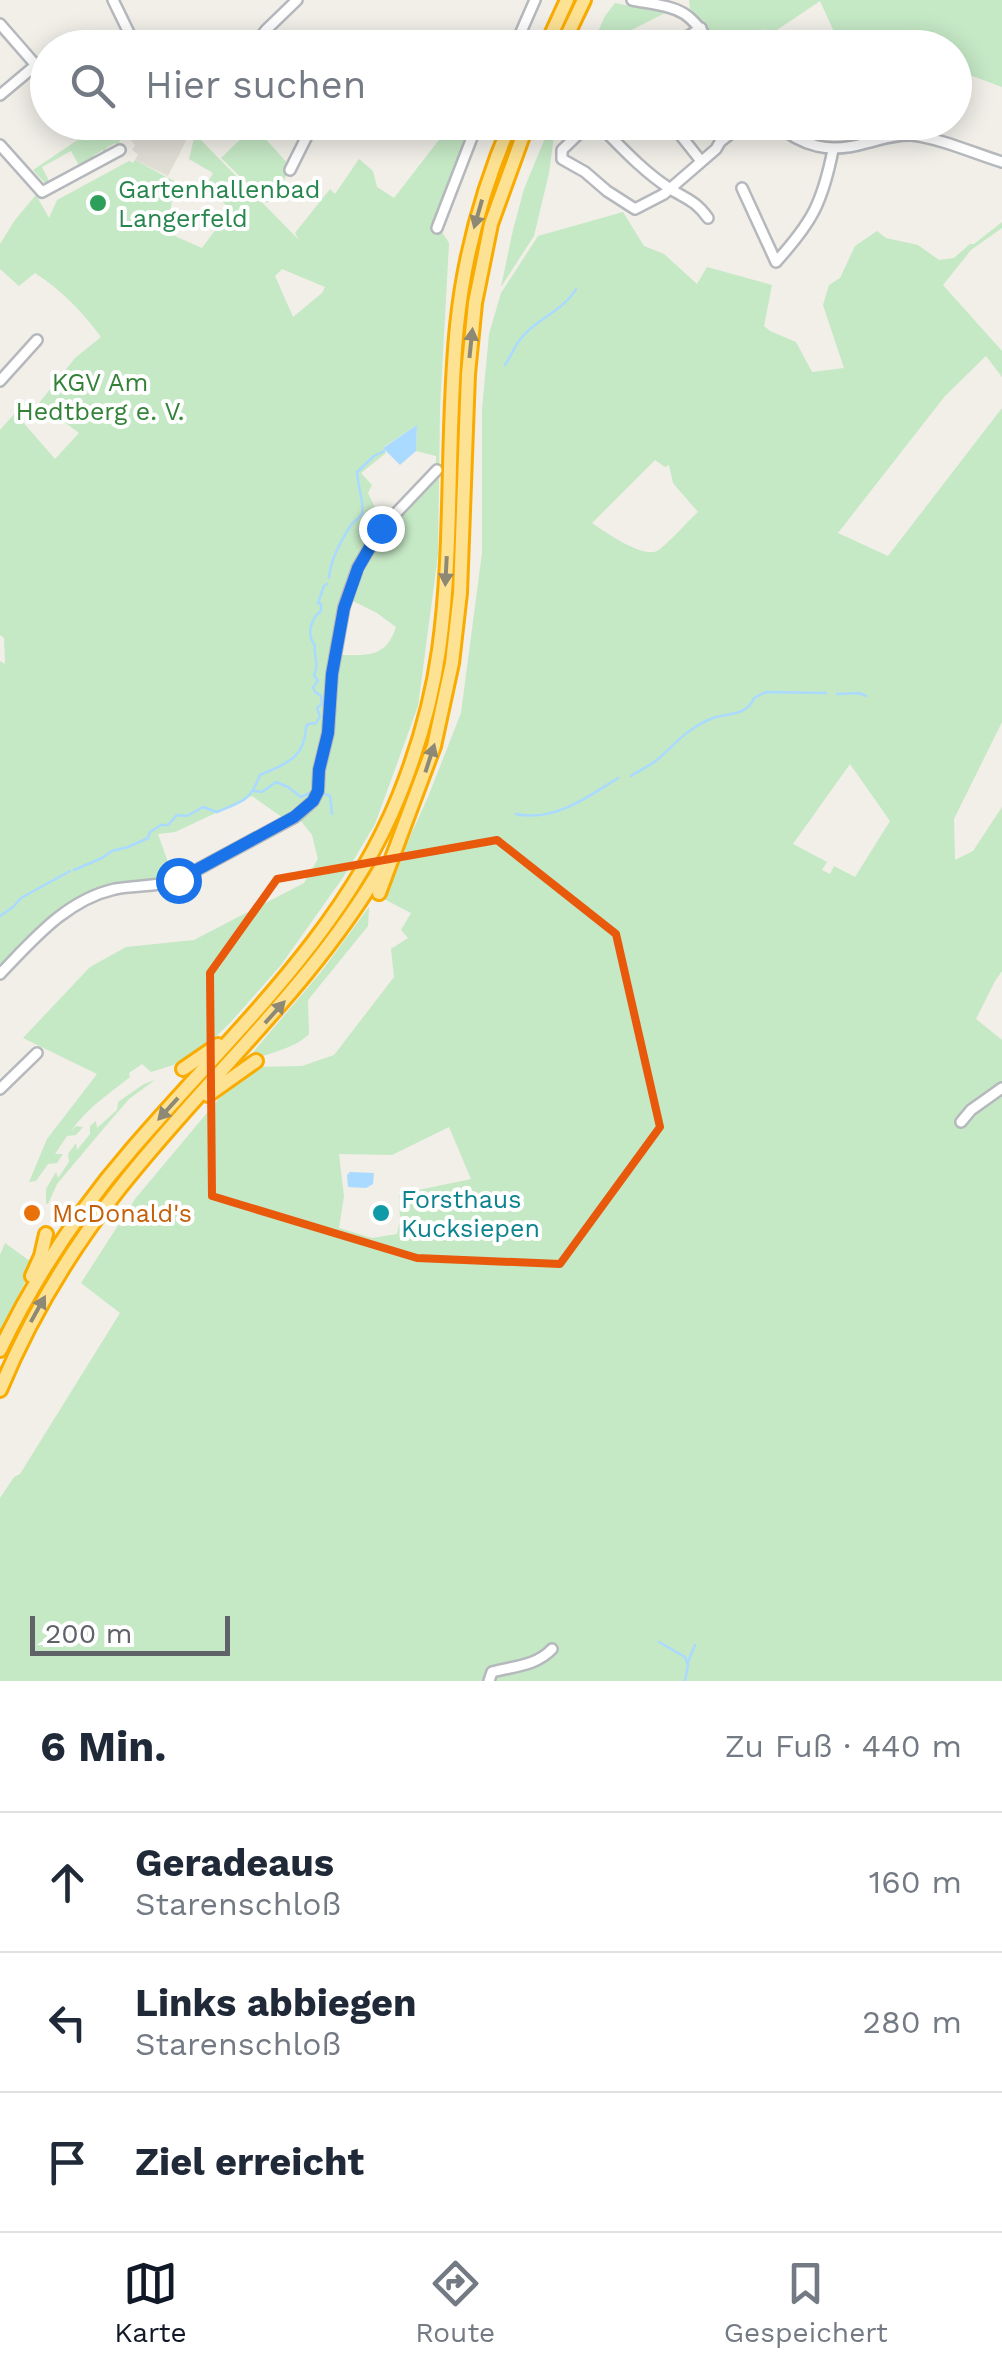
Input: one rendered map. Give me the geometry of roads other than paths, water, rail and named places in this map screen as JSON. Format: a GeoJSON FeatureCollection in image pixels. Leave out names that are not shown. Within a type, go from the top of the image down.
{"type":"FeatureCollection","features":[{"type":"Feature","properties":{"kind":"highway"},"geometry":{"type":"LineString","coordinates":[[553,30],[567,0]]}},
{"type":"Feature","properties":{"kind":"highway"},"geometry":{"type":"LineString","coordinates":[[570,30],[584,0]]}},
{"type":"Feature","properties":{"kind":"highway"},"geometry":{"type":"LineString","coordinates":[[19,1311],[100,1187],[311,946],[348,894],[386,827],[414,756],[438,652],[446,582],[444,472],[450,442],[462,284],[479,209],[504,140]]}},
{"type":"Feature","properties":{"kind":"highway"},"geometry":{"type":"LineString","coordinates":[[379,893],[434,746],[452,663],[460,593],[468,374],[475,302],[485,246],[521,140]]}},
{"type":"Feature","properties":{"kind":"highway"},"geometry":{"type":"LineString","coordinates":[[0,1390],[34,1315],[58,1274],[121,1186],[324,955],[397,842]]}},
{"type":"Feature","properties":{"kind":"highway"},"geometry":{"type":"LineString","coordinates":[[183,1069],[233,1036]]}},
{"type":"Feature","properties":{"kind":"highway"},"geometry":{"type":"LineString","coordinates":[[186,1110],[256,1061]]}},
{"type":"Feature","properties":{"kind":"highway"},"geometry":{"type":"LineString","coordinates":[[0,1350],[19,1311],[46,1234]]}},
{"type":"Feature","properties":{"kind":"street"},"geometry":{"type":"LineString","coordinates":[[112,0],[127,30]]}},
{"type":"Feature","properties":{"kind":"street"},"geometry":{"type":"LineString","coordinates":[[266,30],[297,0]]}},
{"type":"Feature","properties":{"kind":"street"},"geometry":{"type":"LineString","coordinates":[[522,30],[535,0]]}},
{"type":"Feature","properties":{"kind":"street"},"geometry":{"type":"LineString","coordinates":[[632,0],[677,9],[692,18],[700,28],[697,30]]}},
{"type":"Feature","properties":{"kind":"street"},"geometry":{"type":"LineString","coordinates":[[0,24],[30,58]]}},
{"type":"Feature","properties":{"kind":"street"},"geometry":{"type":"LineString","coordinates":[[0,95],[30,70]]}},
{"type":"Feature","properties":{"kind":"street"},"geometry":{"type":"LineString","coordinates":[[290,170],[305,140]]}},
{"type":"Feature","properties":{"kind":"street"},"geometry":{"type":"LineString","coordinates":[[437,228],[471,140]]}},
{"type":"Feature","properties":{"kind":"street"},"geometry":{"type":"LineString","coordinates":[[572,140],[562,150],[562,158],[635,209],[670,188],[723,140]]}},
{"type":"Feature","properties":{"kind":"street"},"geometry":{"type":"LineString","coordinates":[[616,140],[670,188],[693,200],[708,218]]}},
{"type":"Feature","properties":{"kind":"street"},"geometry":{"type":"LineString","coordinates":[[684,140],[701,161]]}},
{"type":"Feature","properties":{"kind":"street"},"geometry":{"type":"LineString","coordinates":[[801,140],[833,150],[876,140]]}},
{"type":"Feature","properties":{"kind":"street"},"geometry":{"type":"LineString","coordinates":[[927,140],[1002,162]]}},
{"type":"Feature","properties":{"kind":"street"},"geometry":{"type":"LineString","coordinates":[[0,145],[42,192],[120,150]]}},
{"type":"Feature","properties":{"kind":"street"},"geometry":{"type":"LineString","coordinates":[[742,188],[776,262],[815,213],[833,150]]}},
{"type":"Feature","properties":{"kind":"street"},"geometry":{"type":"LineString","coordinates":[[0,380],[37,340]]}},
{"type":"Feature","properties":{"kind":"street"},"geometry":{"type":"LineString","coordinates":[[0,974],[54,918],[72,908],[121,888],[178,880],[294,817],[313,801],[328,733],[332,674],[344,608],[358,568],[381,528],[444,472]]}},
{"type":"Feature","properties":{"kind":"street"},"geometry":{"type":"LineString","coordinates":[[0,1089],[37,1053]]}},
{"type":"Feature","properties":{"kind":"street"},"geometry":{"type":"LineString","coordinates":[[962,1122],[971,1110],[1002,1088]]}},
{"type":"Feature","properties":{"kind":"street"},"geometry":{"type":"LineString","coordinates":[[489,1681],[492,1672],[535,1662],[552,1649]]}},
{"type":"Feature","properties":{"kind":"water"},"geometry":{"type":"Polygon","coordinates":[[[417,425],[416,451],[400,465],[383,448],[417,425]]]}},
{"type":"Feature","properties":{"kind":"water"},"geometry":{"type":"Polygon","coordinates":[[[350,1172],[374,1173],[373,1184],[366,1188],[348,1187],[350,1172]]]}},
{"type":"Feature","properties":{"kind":"waterway"},"geometry":{"type":"LineString","coordinates":[[505,365],[522,337],[565,303],[576,289]]}},
{"type":"Feature","properties":{"kind":"waterway"},"geometry":{"type":"LineString","coordinates":[[329,578],[340,543],[362,513],[357,472],[384,451]]}},
{"type":"Feature","properties":{"kind":"waterway"},"geometry":{"type":"LineString","coordinates":[[74,870],[148,838],[150,832],[168,825],[177,815],[187,816],[203,807],[217,812],[239,803],[253,791],[260,775],[298,753],[306,727],[316,723],[320,716],[317,708],[322,704],[321,696],[313,687],[318,681],[310,632],[321,611],[318,603],[327,584]]}},
{"type":"Feature","properties":{"kind":"waterway"},"geometry":{"type":"LineString","coordinates":[[631,776],[694,728],[740,712],[766,692],[826,693]]}},
{"type":"Feature","properties":{"kind":"waterway"},"geometry":{"type":"LineString","coordinates":[[837,694],[866,696]]}},
{"type":"Feature","properties":{"kind":"waterway"},"geometry":{"type":"LineString","coordinates":[[516,814],[530,816],[557,811],[618,778]]}},
{"type":"Feature","properties":{"kind":"waterway"},"geometry":{"type":"LineString","coordinates":[[254,791],[262,792],[276,782],[301,797],[312,792]]}},
{"type":"Feature","properties":{"kind":"waterway"},"geometry":{"type":"LineString","coordinates":[[322,793],[330,796],[332,814]]}},
{"type":"Feature","properties":{"kind":"waterway"},"geometry":{"type":"LineString","coordinates":[[0,916],[21,898],[70,871]]}},
{"type":"Feature","properties":{"kind":"waterway"},"geometry":{"type":"LineString","coordinates":[[659,1642],[685,1657],[685,1681]]}},
{"type":"Feature","properties":{"kind":"waterway"},"geometry":{"type":"LineString","coordinates":[[688,1662],[695,1645]]}},
{"type":"Feature","properties":{"kind":"place","name":"Gartenhallenbad Langerfeld"},"geometry":{"type":"Point","coordinates":[98,203]}},
{"type":"Feature","properties":{"kind":"place","name":"McDonald's"},"geometry":{"type":"Point","coordinates":[32,1213]}},
{"type":"Feature","properties":{"kind":"place","name":"Forsthaus Kucksiepen"},"geometry":{"type":"Point","coordinates":[381,1213]}},
{"type":"Feature","properties":{"kind":"park label","name":"KGV Am Hedtberg e. V."},"geometry":{"type":"Point","coordinates":[100,396]}}]}
